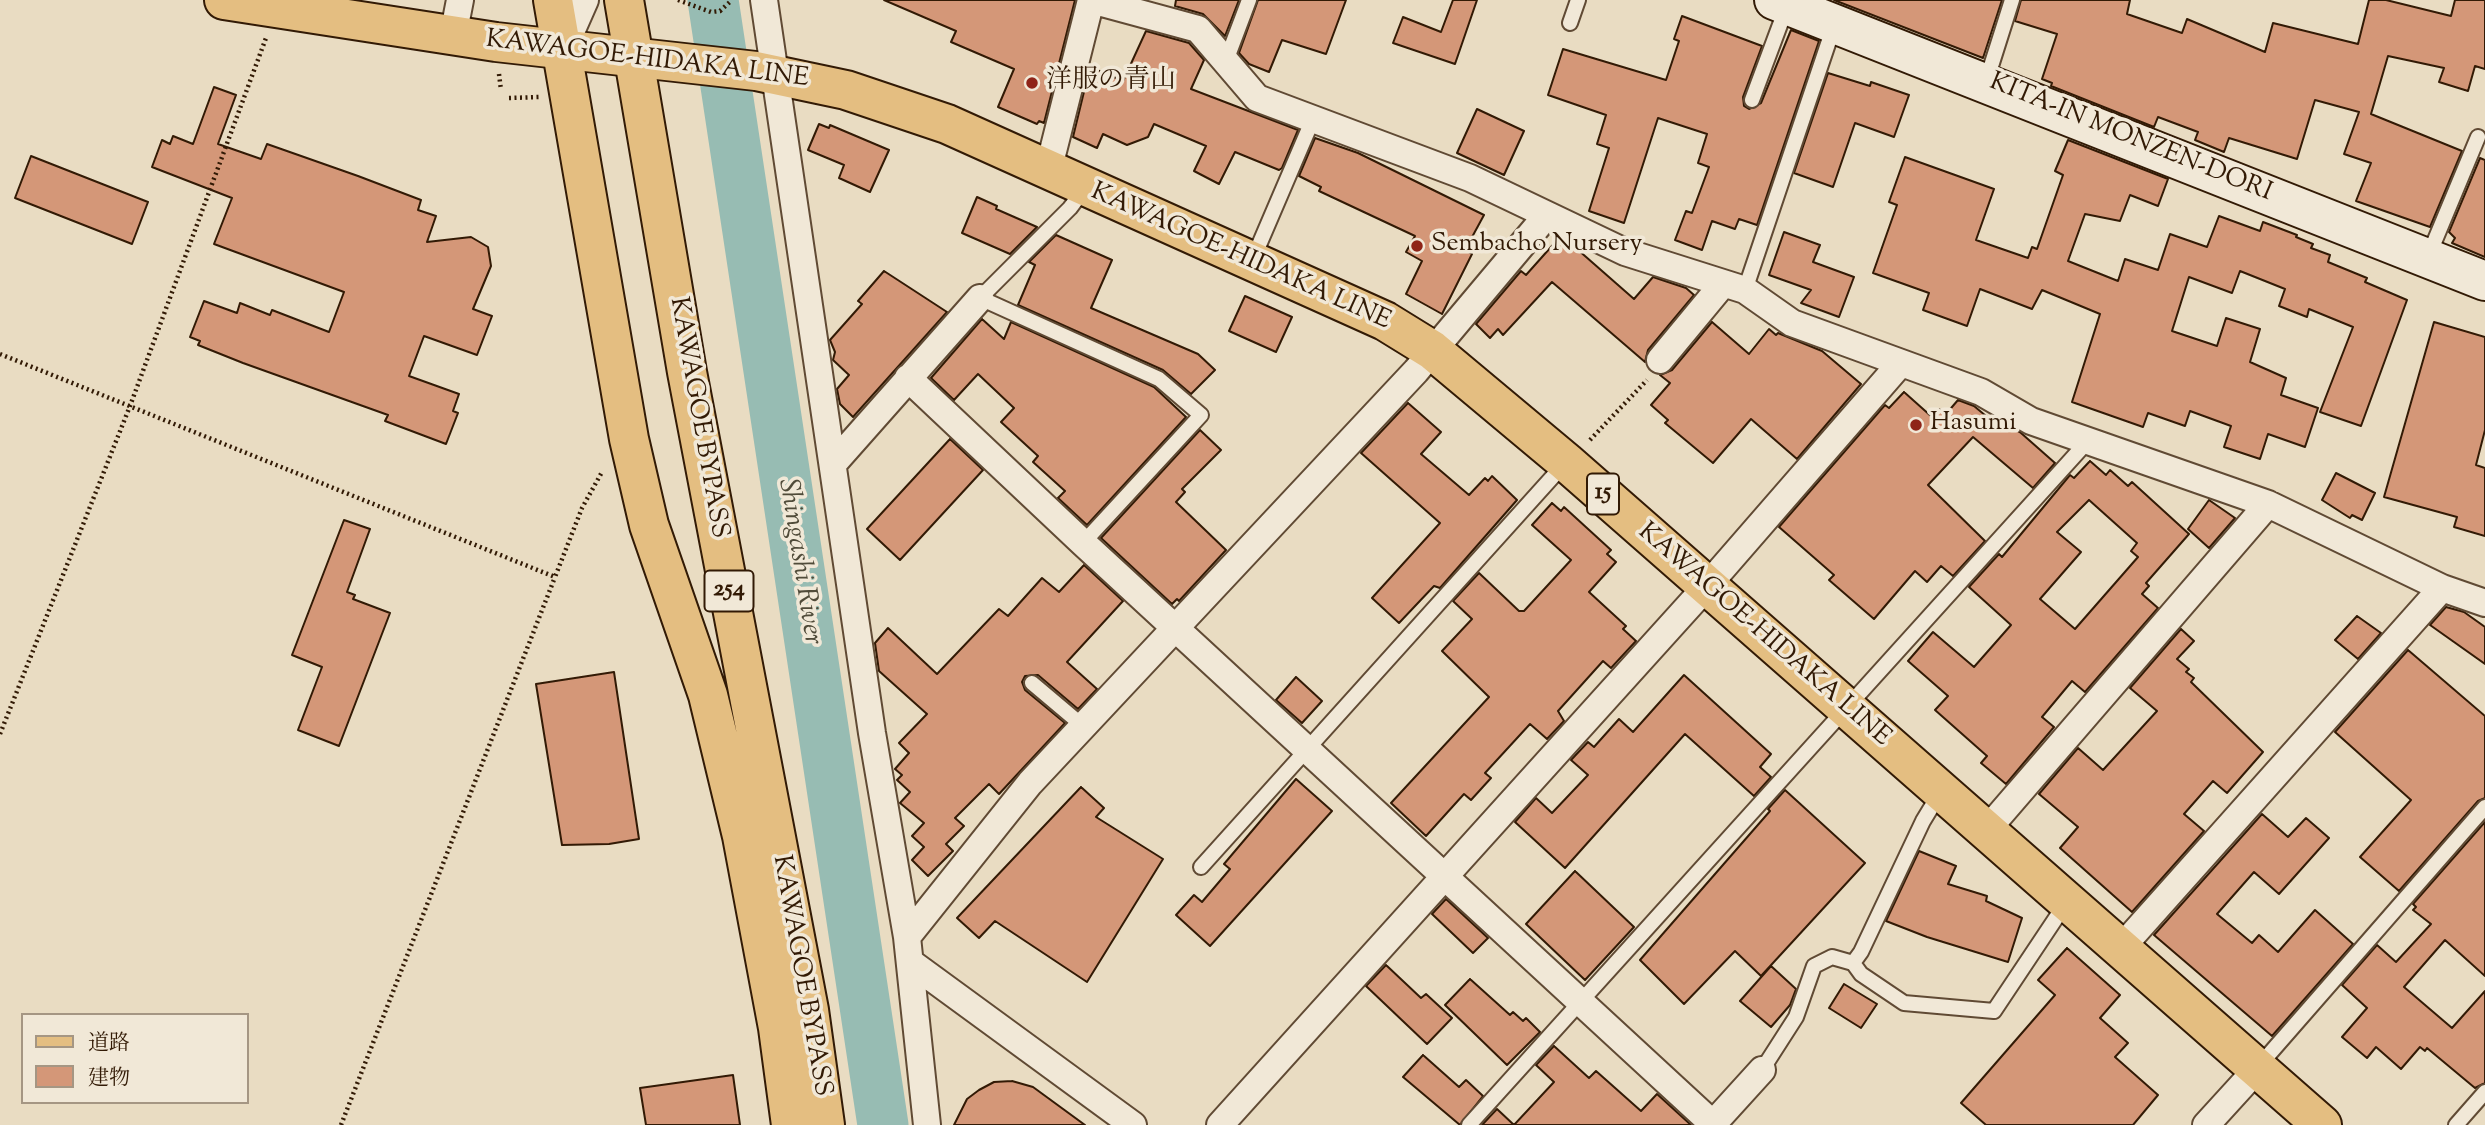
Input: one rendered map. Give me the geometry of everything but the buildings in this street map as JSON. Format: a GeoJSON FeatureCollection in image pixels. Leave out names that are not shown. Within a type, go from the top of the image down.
{"type":"FeatureCollection","features":[{"type":"Feature","properties":{"kind":"main road","name":"KAWAGOE-HIDAKA LINE"},"geometry":{"type":"LineString","coordinates":[[224,0],[277,8],[457,18],[564,50],[766,73],[846,90],[947,124],[1085,188],[1253,259],[1385,321],[1432,350],[1566,462],[1940,793],[2322,1125]]}},
{"type":"Feature","properties":{"kind":"main road","name":"254"},"geometry":{"type":"LineString","coordinates":[[554,0],[564,50]]}},
{"type":"Feature","properties":{"kind":"main road"},"geometry":{"type":"LineString","coordinates":[[564,50],[576,0]]}},
{"type":"Feature","properties":{"kind":"main road","name":"KAWAGOE BYPASS"},"geometry":{"type":"LineString","coordinates":[[624,0],[687,372],[806,996],[825,1125]]}},
{"type":"Feature","properties":{"kind":"main road","name":"KAWAGOE BYPASS"},"geometry":{"type":"LineString","coordinates":[[564,50],[568,95],[629,439],[649,525],[708,695],[738,823],[778,1028],[791,1125]]}},
{"type":"Feature","properties":{"kind":"street"},"geometry":{"type":"LineString","coordinates":[[564,50],[585,0]]}},
{"type":"Feature","properties":{"kind":"street"},"geometry":{"type":"LineString","coordinates":[[764,0],[766,73],[834,464],[872,733],[908,950],[927,1125]]}},
{"type":"Feature","properties":{"kind":"street"},"geometry":{"type":"LineString","coordinates":[[1048,171],[1091,0],[1198,29],[1257,98],[1471,178],[1625,252],[1734,287],[1791,323],[1981,392],[2031,421],[2268,504],[2442,588],[2485,603]]}},
{"type":"Feature","properties":{"kind":"street","name":"KITA-IN MONZEN-DORI"},"geometry":{"type":"LineString","coordinates":[[1787,3],[1835,25],[1986,82],[2485,281]]}},
{"type":"Feature","properties":{"kind":"street"},"geometry":{"type":"LineString","coordinates":[[908,950],[1030,783],[1432,350],[1547,215]]}},
{"type":"Feature","properties":{"kind":"street"},"geometry":{"type":"LineString","coordinates":[[1660,360],[1734,287]]}},
{"type":"Feature","properties":{"kind":"street"},"geometry":{"type":"LineString","coordinates":[[834,464],[980,298]]}},
{"type":"Feature","properties":{"kind":"street"},"geometry":{"type":"LineString","coordinates":[[1220,1125],[1707,586],[1900,364]]}},
{"type":"Feature","properties":{"kind":"street"},"geometry":{"type":"LineString","coordinates":[[908,378],[1713,1125],[1762,1070]]}},
{"type":"Feature","properties":{"kind":"street"},"geometry":{"type":"LineString","coordinates":[[1985,832],[2268,504]]}},
{"type":"Feature","properties":{"kind":"street"},"geometry":{"type":"LineString","coordinates":[[2120,949],[2442,588]]}},
{"type":"Feature","properties":{"kind":"street"},"geometry":{"type":"LineString","coordinates":[[908,950],[1133,1125]]}},
{"type":"Feature","properties":{"kind":"street"},"geometry":{"type":"LineString","coordinates":[[2206,1125],[2258,1068]]}},
{"type":"Feature","properties":{"kind":"lane"},"geometry":{"type":"LineString","coordinates":[[1226,61],[1249,0]]}},
{"type":"Feature","properties":{"kind":"lane"},"geometry":{"type":"LineString","coordinates":[[1570,23],[1578,0]]}},
{"type":"Feature","properties":{"kind":"lane"},"geometry":{"type":"LineString","coordinates":[[1986,82],[2012,0]]}},
{"type":"Feature","properties":{"kind":"lane"},"geometry":{"type":"LineString","coordinates":[[1752,100],[1787,3]]}},
{"type":"Feature","properties":{"kind":"lane"},"geometry":{"type":"LineString","coordinates":[[1734,287],[1835,25]]}},
{"type":"Feature","properties":{"kind":"lane"},"geometry":{"type":"LineString","coordinates":[[1253,259],[1313,119]]}},
{"type":"Feature","properties":{"kind":"lane"},"geometry":{"type":"LineString","coordinates":[[2427,258],[2478,137]]}},
{"type":"Feature","properties":{"kind":"lane"},"geometry":{"type":"LineString","coordinates":[[1083,543],[1201,415],[1159,379],[980,298],[1070,208],[1085,188]]}},
{"type":"Feature","properties":{"kind":"lane"},"geometry":{"type":"LineString","coordinates":[[1469,1125],[1579,1000],[1848,710],[2087,442]]}},
{"type":"Feature","properties":{"kind":"lane"},"geometry":{"type":"LineString","coordinates":[[1201,867],[1306,747],[1566,462]]}},
{"type":"Feature","properties":{"kind":"lane"},"geometry":{"type":"LineString","coordinates":[[1032,683],[1083,726]]}},
{"type":"Feature","properties":{"kind":"lane"},"geometry":{"type":"LineString","coordinates":[[1853,963],[1923,821],[1940,793]]}},
{"type":"Feature","properties":{"kind":"lane"},"geometry":{"type":"LineString","coordinates":[[2258,1068],[2485,807]]}},
{"type":"Feature","properties":{"kind":"lane"},"geometry":{"type":"LineString","coordinates":[[1762,1070],[1796,1017],[1814,966],[1832,957],[1853,963],[1861,974],[1904,1003],[1994,1011],[2066,903]]}},
{"type":"Feature","properties":{"kind":"lane"},"geometry":{"type":"LineString","coordinates":[[2456,1125],[2485,1092]]}},
{"type":"Feature","properties":{"kind":"path"},"geometry":{"type":"LineString","coordinates":[[678,0],[711,12],[720,11],[732,0]]}},
{"type":"Feature","properties":{"kind":"path"},"geometry":{"type":"LineString","coordinates":[[0,734],[130,406],[277,8]]}},
{"type":"Feature","properties":{"kind":"path"},"geometry":{"type":"LineString","coordinates":[[0,354],[555,577]]}},
{"type":"Feature","properties":{"kind":"path"},"geometry":{"type":"LineString","coordinates":[[1566,462],[1654,373],[1660,360]]}},
{"type":"Feature","properties":{"kind":"path"},"geometry":{"type":"LineString","coordinates":[[341,1125],[582,509],[602,471]]}},
{"type":"Feature","properties":{"kind":"waterway","name":"Shingashi River"},"geometry":{"type":"LineString","coordinates":[[713,0],[883,1125]]}},
{"type":"Feature","properties":{"kind":"place","name":"洋服の青山"},"geometry":{"type":"Point","coordinates":[1032,83]}},
{"type":"Feature","properties":{"kind":"place","name":"Sembacho Nursery"},"geometry":{"type":"Point","coordinates":[1417,246]}},
{"type":"Feature","properties":{"kind":"place","name":"Hasumi"},"geometry":{"type":"Point","coordinates":[1916,425]}}]}
